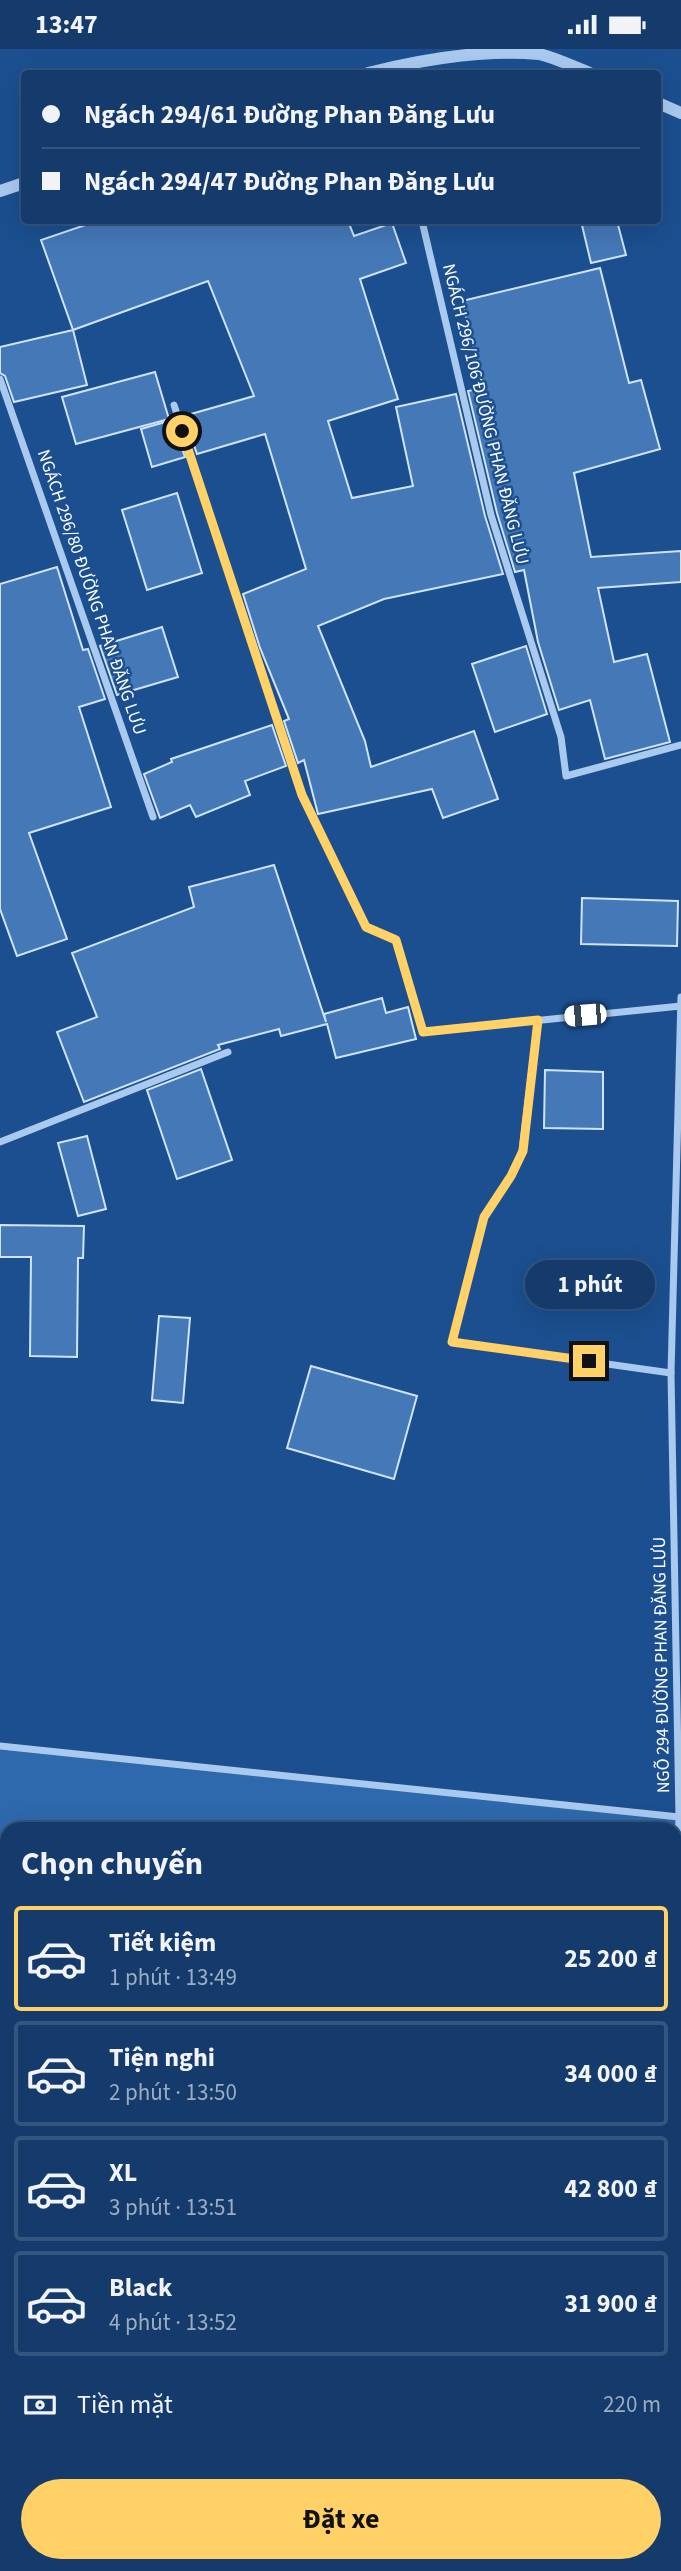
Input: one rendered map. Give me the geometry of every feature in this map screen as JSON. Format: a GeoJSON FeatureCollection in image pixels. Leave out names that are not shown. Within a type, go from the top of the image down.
{"type":"FeatureCollection","features":[{"type":"Feature","properties":{"kind":"street"},"geometry":{"type":"LineString","coordinates":[[389,70],[428,58],[480,50],[538,54],[582,70]]}},
{"type":"Feature","properties":{"kind":"street"},"geometry":{"type":"LineString","coordinates":[[661,104],[681,113]]}},
{"type":"Feature","properties":{"kind":"street"},"geometry":{"type":"LineString","coordinates":[[0,191],[21,184]]}},
{"type":"Feature","properties":{"kind":"street","name":"NGÁCH 296/106 ĐƯỜNG PHAN ĐĂNG LƯU"},"geometry":{"type":"LineString","coordinates":[[423,224],[491,515],[561,737],[566,776],[681,745]]}},
{"type":"Feature","properties":{"kind":"street","name":"NGÁCH 296/80 ĐƯỜNG PHAN ĐĂNG LƯU"},"geometry":{"type":"LineString","coordinates":[[0,379],[153,817]]}},
{"type":"Feature","properties":{"kind":"street"},"geometry":{"type":"LineString","coordinates":[[174,405],[302,795],[366,927],[396,940],[423,1032],[681,1006]]}},
{"type":"Feature","properties":{"kind":"street","name":"NGÕ 294 ĐƯỜNG PHAN ĐĂNG LƯU"},"geometry":{"type":"LineString","coordinates":[[0,1746],[679,1818],[671,1373],[681,997]]}},
{"type":"Feature","properties":{"kind":"street"},"geometry":{"type":"LineString","coordinates":[[538,1020],[523,1151],[511,1176],[484,1217],[452,1342],[671,1373]]}},
{"type":"Feature","properties":{"kind":"street"},"geometry":{"type":"LineString","coordinates":[[0,1142],[228,1052]]}},
{"type":"Feature","properties":{"kind":"street"},"geometry":{"type":"LineString","coordinates":[[679,1818],[679,1822]]}},
{"type":"Feature","properties":{"kind":"shaded area"},"geometry":{"type":"Polygon","coordinates":[[[0,1746],[679,1817],[678,1822],[0,1822],[0,1746]]]}},
{"type":"Feature","properties":{"kind":"building"},"geometry":{"type":"Polygon","coordinates":[[[88,224],[349,224],[354,236],[392,224],[406,263],[360,279],[398,399],[328,421],[352,498],[413,486],[396,407],[456,394],[485,516],[503,574],[384,599],[318,626],[365,741],[371,767],[474,731],[498,799],[443,818],[432,789],[318,814],[304,760],[298,763],[284,721],[289,719],[260,648],[243,594],[306,569],[265,434],[197,454],[184,416],[254,396],[208,281],[73,330],[41,240],[88,224]]]}},
{"type":"Feature","properties":{"kind":"building"},"geometry":{"type":"Polygon","coordinates":[[[582,224],[618,224],[626,255],[591,263],[582,224]]]}},
{"type":"Feature","properties":{"kind":"building"},"geometry":{"type":"Polygon","coordinates":[[[600,268],[629,383],[641,380],[660,449],[574,473],[591,557],[681,551],[681,582],[598,588],[614,662],[647,654],[670,742],[605,759],[590,700],[559,710],[538,642],[524,570],[515,572],[497,513],[468,391],[483,388],[462,301],[600,268]]]}},
{"type":"Feature","properties":{"kind":"building"},"geometry":{"type":"Polygon","coordinates":[[[73,330],[87,385],[14,402],[5,376],[0,373],[0,347],[73,330]]]}},
{"type":"Feature","properties":{"kind":"building"},"geometry":{"type":"Polygon","coordinates":[[[155,372],[169,419],[76,444],[62,397],[155,372]]]}},
{"type":"Feature","properties":{"kind":"building"},"geometry":{"type":"Polygon","coordinates":[[[172,420],[185,457],[152,467],[141,429],[172,420]]]}},
{"type":"Feature","properties":{"kind":"building"},"geometry":{"type":"Polygon","coordinates":[[[177,493],[202,573],[147,590],[122,510],[177,493]]]}},
{"type":"Feature","properties":{"kind":"building"},"geometry":{"type":"Polygon","coordinates":[[[57,567],[83,650],[88,649],[105,699],[79,707],[111,807],[29,833],[67,939],[17,956],[0,909],[0,584],[57,567]]]}},
{"type":"Feature","properties":{"kind":"building"},"geometry":{"type":"Polygon","coordinates":[[[162,627],[178,677],[117,695],[100,646],[162,627]]]}},
{"type":"Feature","properties":{"kind":"building"},"geometry":{"type":"Polygon","coordinates":[[[526,646],[547,714],[495,732],[472,664],[526,646]]]}},
{"type":"Feature","properties":{"kind":"building"},"geometry":{"type":"Polygon","coordinates":[[[272,725],[286,766],[245,781],[250,795],[196,817],[190,805],[160,818],[144,774],[172,762],[171,759],[272,725]]]}},
{"type":"Feature","properties":{"kind":"building"},"geometry":{"type":"Polygon","coordinates":[[[274,865],[326,1022],[324,1014],[382,998],[386,1013],[408,1007],[416,1039],[336,1058],[327,1024],[281,1036],[279,1029],[218,1045],[220,1049],[84,1102],[57,1032],[97,1017],[72,953],[194,907],[189,887],[274,865]]]}},
{"type":"Feature","properties":{"kind":"building"},"geometry":{"type":"Polygon","coordinates":[[[582,898],[678,901],[677,946],[581,944],[582,898]]]}},
{"type":"Feature","properties":{"kind":"building"},"geometry":{"type":"Polygon","coordinates":[[[201,1069],[232,1160],[177,1179],[147,1090],[201,1069]]]}},
{"type":"Feature","properties":{"kind":"building"},"geometry":{"type":"Polygon","coordinates":[[[545,1070],[603,1072],[603,1129],[544,1128],[545,1070]]]}},
{"type":"Feature","properties":{"kind":"building"},"geometry":{"type":"Polygon","coordinates":[[[87,1136],[106,1209],[78,1216],[58,1143],[87,1136]]]}},
{"type":"Feature","properties":{"kind":"building"},"geometry":{"type":"Polygon","coordinates":[[[0,1225],[84,1226],[83,1258],[78,1258],[77,1357],[30,1356],[31,1257],[0,1257],[0,1225]]]}},
{"type":"Feature","properties":{"kind":"building"},"geometry":{"type":"Polygon","coordinates":[[[159,1316],[190,1318],[183,1403],[152,1400],[159,1316]]]}},
{"type":"Feature","properties":{"kind":"building"},"geometry":{"type":"Polygon","coordinates":[[[311,1366],[417,1396],[394,1479],[287,1448],[311,1366]]]}},
{"type":"Feature","properties":{"kind":"route"},"geometry":{"type":"LineString","coordinates":[[182,431],[302,795],[366,927],[396,940],[423,1032],[538,1020],[523,1151],[511,1176],[484,1217],[452,1342],[589,1361]]}}]}
